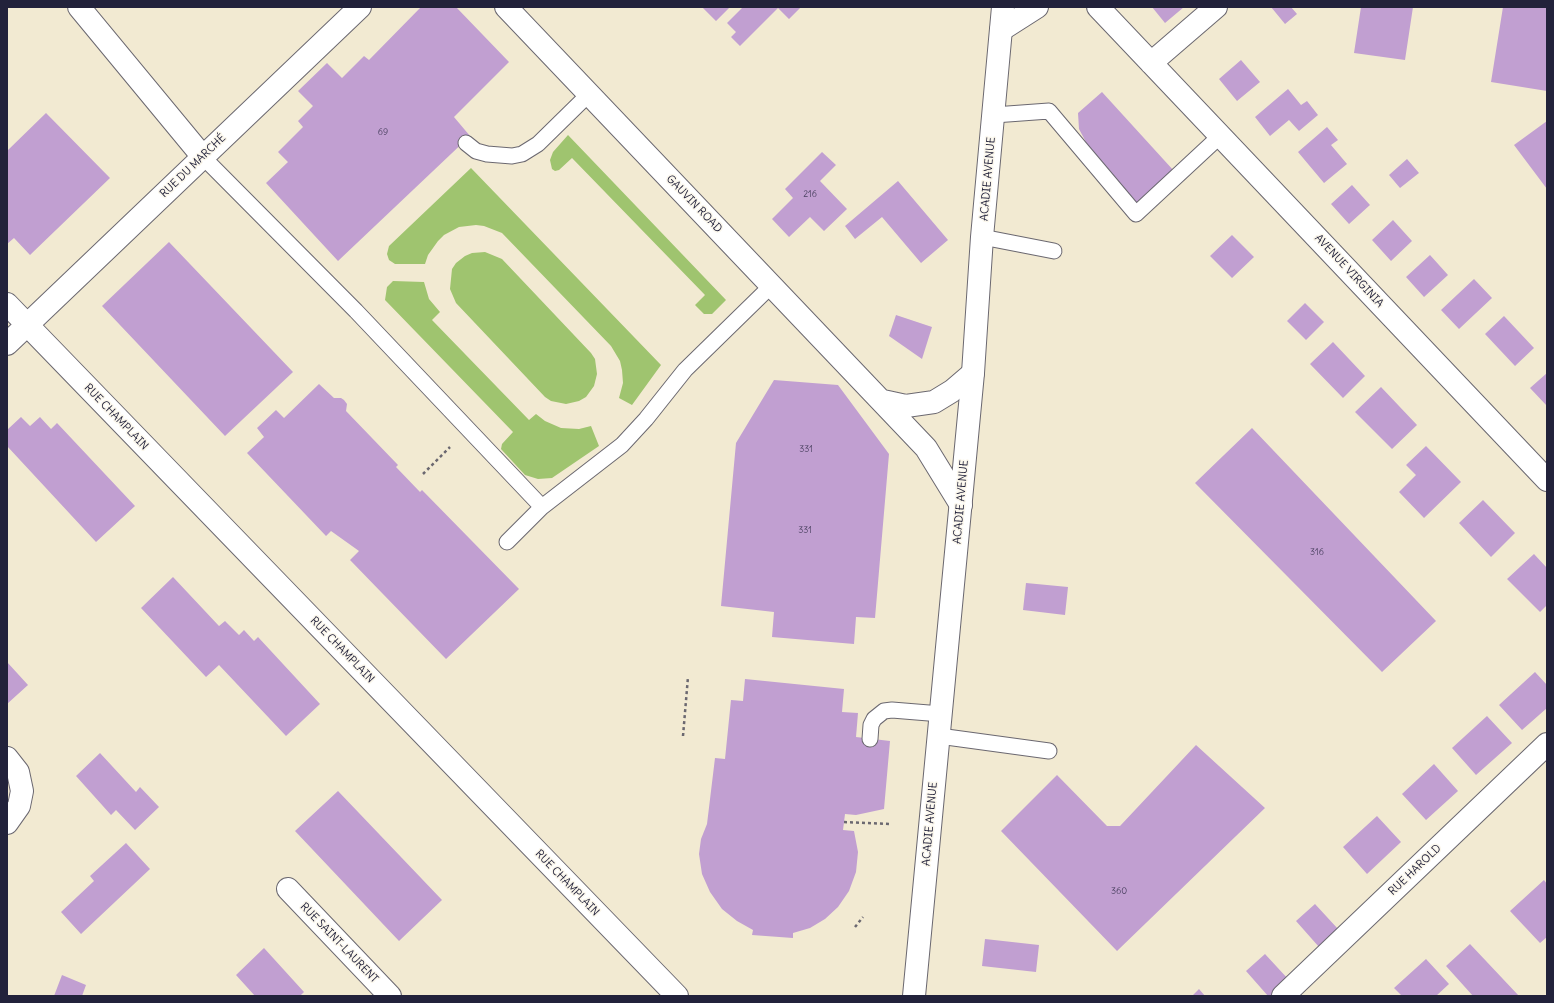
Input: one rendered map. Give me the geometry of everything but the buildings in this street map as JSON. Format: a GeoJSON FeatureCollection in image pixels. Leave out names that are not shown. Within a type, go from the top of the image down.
{"type":"FeatureCollection","features":[{"type":"Feature","properties":{"kind":"street"},"geometry":{"type":"LineString","coordinates":[[79,7],[203,157]]}},
{"type":"Feature","properties":{"kind":"street","name":"RUE DU MARCHÉ"},"geometry":{"type":"LineString","coordinates":[[7,344],[360,7]]}},
{"type":"Feature","properties":{"kind":"street","name":"GAUVIN ROAD"},"geometry":{"type":"LineString","coordinates":[[506,7],[883,401],[926,448],[961,506]]}},
{"type":"Feature","properties":{"kind":"street","name":"ACADIE AVENUE"},"geometry":{"type":"LineString","coordinates":[[914,996],[973,373],[982,237],[1003,7]]}},
{"type":"Feature","properties":{"kind":"street"},"geometry":{"type":"LineString","coordinates":[[1001,30],[1037,7]]}},
{"type":"Feature","properties":{"kind":"street","name":"AVENUE VIRGINIA"},"geometry":{"type":"LineString","coordinates":[[1098,7],[1547,480]]}},
{"type":"Feature","properties":{"kind":"street"},"geometry":{"type":"LineString","coordinates":[[1151,63],[1216,7]]}},
{"type":"Feature","properties":{"kind":"street","name":"RUE CHAMPLAIN"},"geometry":{"type":"LineString","coordinates":[[7,304],[677,996]]}},
{"type":"Feature","properties":{"kind":"street"},"geometry":{"type":"LineString","coordinates":[[883,401],[906,406],[934,402],[952,391],[973,373]]}},
{"type":"Feature","properties":{"kind":"street","name":"RUE HAROLD"},"geometry":{"type":"LineString","coordinates":[[1283,996],[1547,744]]}},
{"type":"Feature","properties":{"kind":"street"},"geometry":{"type":"LineString","coordinates":[[7,758],[18,772],[22,791],[19,806],[7,823]]}},
{"type":"Feature","properties":{"kind":"street","name":"RUE SAINT-LAURENT"},"geometry":{"type":"LineString","coordinates":[[288,889],[390,996]]}},
{"type":"Feature","properties":{"kind":"lane"},"geometry":{"type":"LineString","coordinates":[[466,143],[476,151],[487,154],[512,156],[522,154],[538,144],[589,94]]}},
{"type":"Feature","properties":{"kind":"lane"},"geometry":{"type":"LineString","coordinates":[[994,115],[1049,111],[1136,214],[1220,136]]}},
{"type":"Feature","properties":{"kind":"lane"},"geometry":{"type":"LineString","coordinates":[[203,157],[356,311],[542,507]]}},
{"type":"Feature","properties":{"kind":"lane"},"geometry":{"type":"LineString","coordinates":[[982,237],[1054,251]]}},
{"type":"Feature","properties":{"kind":"lane"},"geometry":{"type":"LineString","coordinates":[[507,542],[542,507],[622,445],[646,419],[684,370],[772,285]]}},
{"type":"Feature","properties":{"kind":"lane"},"geometry":{"type":"LineString","coordinates":[[870,739],[871,725],[874,719],[884,711],[892,710],[941,714]]}},
{"type":"Feature","properties":{"kind":"lane"},"geometry":{"type":"LineString","coordinates":[[939,736],[1049,751]]}},
{"type":"Feature","properties":{"kind":"path"},"geometry":{"type":"LineString","coordinates":[[423,474],[450,447]]}},
{"type":"Feature","properties":{"kind":"path"},"geometry":{"type":"LineString","coordinates":[[683,736],[688,677]]}},
{"type":"Feature","properties":{"kind":"path"},"geometry":{"type":"LineString","coordinates":[[844,822],[890,824]]}},
{"type":"Feature","properties":{"kind":"path"},"geometry":{"type":"LineString","coordinates":[[855,927],[864,917]]}},
{"type":"Feature","properties":{"kind":"green space"},"geometry":{"type":"Polygon","coordinates":[[[568,135],[726,300],[712,314],[704,314],[695,305],[705,295],[572,158],[559,170],[555,171],[552,169],[550,160],[553,152],[568,135]]]}},
{"type":"Feature","properties":{"kind":"green space"},"geometry":{"type":"Polygon","coordinates":[[[471,168],[661,365],[632,405],[619,398],[623,383],[622,370],[620,361],[611,346],[502,233],[484,226],[476,225],[459,227],[444,235],[438,241],[428,255],[425,264],[395,264],[389,260],[387,254],[389,246],[471,168]]]}},
{"type":"Feature","properties":{"kind":"green space"},"geometry":{"type":"Polygon","coordinates":[[[485,252],[502,259],[591,353],[595,359],[597,374],[594,386],[586,397],[579,401],[566,404],[551,401],[545,397],[456,303],[450,289],[452,269],[456,263],[465,256],[472,253],[485,252]]]}},
{"type":"Feature","properties":{"kind":"green space"},"geometry":{"type":"Polygon","coordinates":[[[393,281],[424,282],[429,299],[440,312],[432,320],[529,420],[536,414],[545,421],[561,428],[579,429],[591,426],[599,446],[552,478],[538,479],[525,475],[501,449],[502,444],[513,432],[385,300],[387,287],[393,281]]]}}]}
